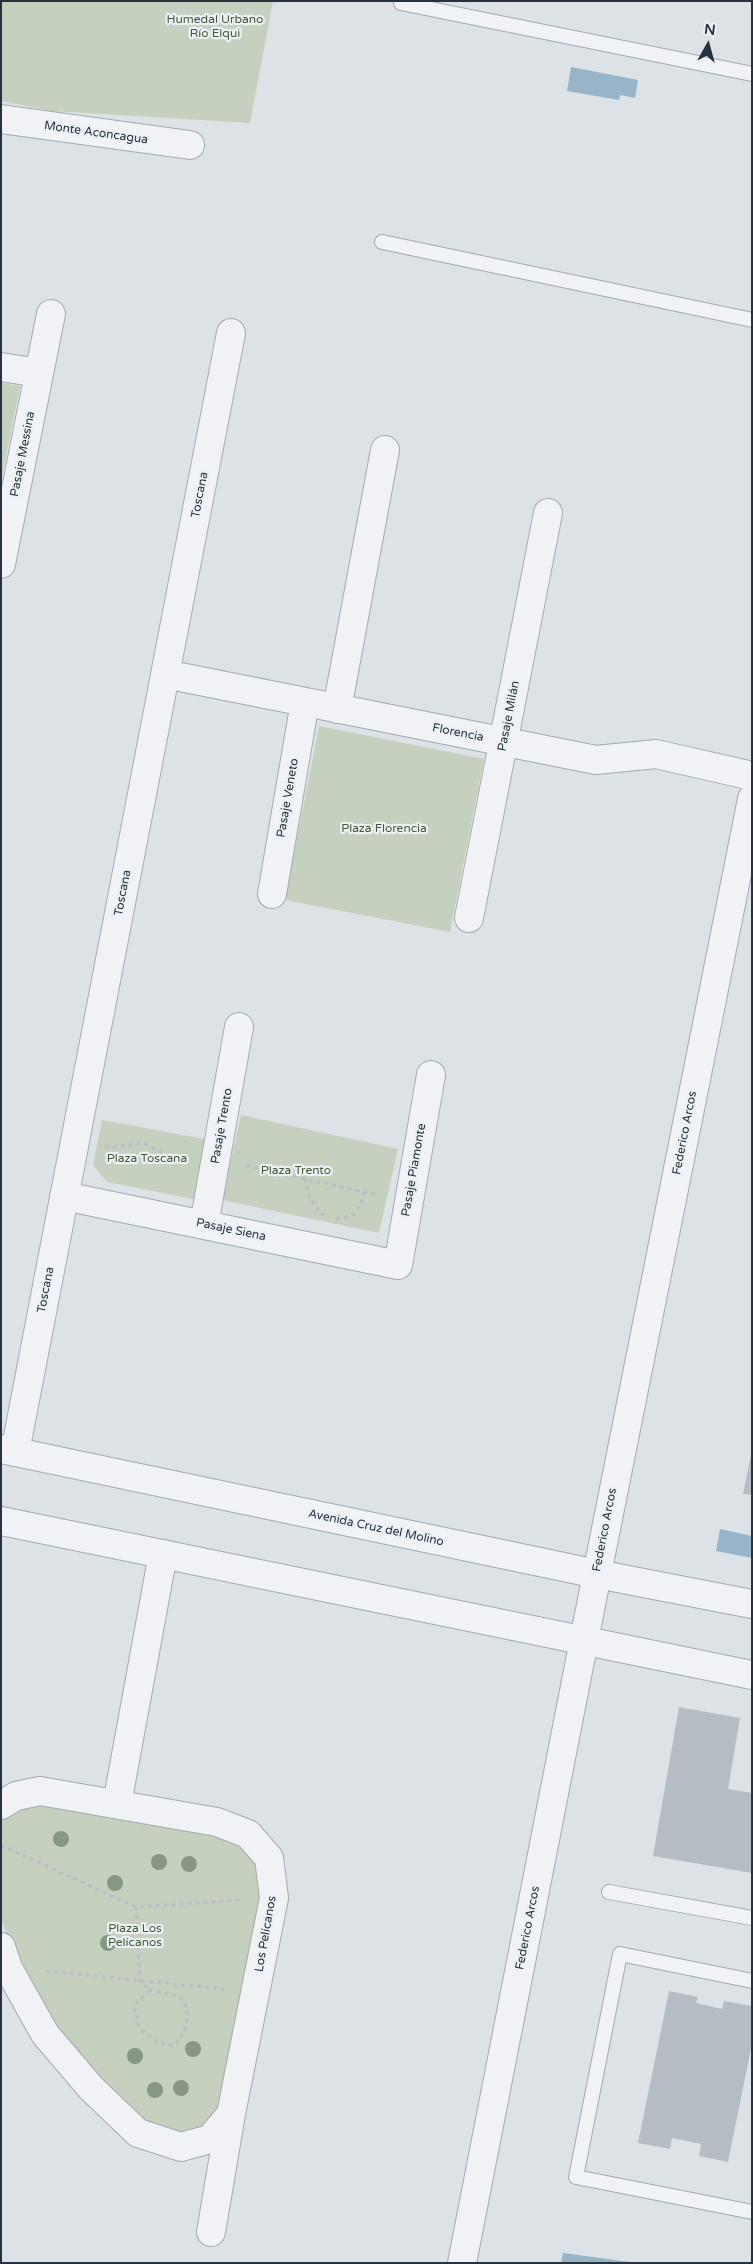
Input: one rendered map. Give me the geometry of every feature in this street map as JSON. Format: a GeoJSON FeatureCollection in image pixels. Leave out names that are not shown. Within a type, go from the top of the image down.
{"type":"FeatureCollection","features":[{"type":"Feature","properties":{"kind":"street","name":"Monte Aconcagua"},"geometry":{"type":"LineString","coordinates":[[1,119],[190,145]]}},
{"type":"Feature","properties":{"kind":"street","name":"Pasaje Messina"},"geometry":{"type":"LineString","coordinates":[[1,564],[51,314]]}},
{"type":"Feature","properties":{"kind":"street","name":"Toscana"},"geometry":{"type":"LineString","coordinates":[[8,1450],[64,1196],[231,333]]}},
{"type":"Feature","properties":{"kind":"street"},"geometry":{"type":"LineString","coordinates":[[1,367],[39,373]]}},
{"type":"Feature","properties":{"kind":"street"},"geometry":{"type":"LineString","coordinates":[[337,708],[385,450]]}},
{"type":"Feature","properties":{"kind":"street","name":"Pasaje Milán"},"geometry":{"type":"LineString","coordinates":[[469,918],[548,513]]}},
{"type":"Feature","properties":{"kind":"street","name":"Florencia"},"geometry":{"type":"LineString","coordinates":[[165,674],[596,760],[656,754],[752,776]]}},
{"type":"Feature","properties":{"kind":"street","name":"Pasaje Veneto"},"geometry":{"type":"LineString","coordinates":[[272,894],[305,702]]}},
{"type":"Feature","properties":{"kind":"street","name":"Federico Arcos"},"geometry":{"type":"LineString","coordinates":[[462,2263],[597,1574],[751,808]]}},
{"type":"Feature","properties":{"kind":"street","name":"Pasaje Trento"},"geometry":{"type":"LineString","coordinates":[[204,1225],[239,1027]]}},
{"type":"Feature","properties":{"kind":"street","name":"Pasaje Piamonte"},"geometry":{"type":"LineString","coordinates":[[398,1265],[431,1075]]}},
{"type":"Feature","properties":{"kind":"street","name":"Pasaje Siena"},"geometry":{"type":"LineString","coordinates":[[64,1196],[398,1265]]}},
{"type":"Feature","properties":{"kind":"street","name":"Avenida Cruz del Molino"},"geometry":{"type":"LineString","coordinates":[[8,1450],[597,1574],[752,1604]]}},
{"type":"Feature","properties":{"kind":"street"},"geometry":{"type":"LineString","coordinates":[[1,1521],[752,1675]]}},
{"type":"Feature","properties":{"kind":"street"},"geometry":{"type":"LineString","coordinates":[[117,1804],[163,1554]]}},
{"type":"Feature","properties":{"kind":"street","name":"Los Pelícanos"},"geometry":{"type":"LineString","coordinates":[[1,1805],[16,1796],[40,1790],[217,1822],[248,1834],[269,1858],[274,1898],[231,2114],[211,2232]]}},
{"type":"Feature","properties":{"kind":"street","name":"Los Pelícanos"},"geometry":{"type":"LineString","coordinates":[[5,1957],[45,2034],[91,2088],[138,2133],[181,2147],[210,2139],[231,2114]]}},
{"type":"Feature","properties":{"kind":"lane"},"geometry":{"type":"LineString","coordinates":[[401,3],[752,74]]}},
{"type":"Feature","properties":{"kind":"lane"},"geometry":{"type":"LineString","coordinates":[[382,242],[752,320]]}},
{"type":"Feature","properties":{"kind":"lane"},"geometry":{"type":"LineString","coordinates":[[609,1892],[752,1918]]}},
{"type":"Feature","properties":{"kind":"lane"},"geometry":{"type":"LineString","coordinates":[[752,1980],[620,1954],[576,2177],[752,2212]]}},
{"type":"Feature","properties":{"kind":"path"},"geometry":{"type":"LineString","coordinates":[[305,1178],[310,1198],[321,1214],[338,1219],[353,1214],[361,1204],[364,1191]]}},
{"type":"Feature","properties":{"kind":"path"},"geometry":{"type":"LineString","coordinates":[[1,1845],[136,1907],[274,1898]]}},
{"type":"Feature","properties":{"kind":"path"},"geometry":{"type":"LineString","coordinates":[[136,1907],[140,1981],[150,1990],[176,1996],[184,2002],[188,2017],[184,2032],[174,2046],[157,2042],[139,2028],[134,2005],[150,1990]]}},
{"type":"Feature","properties":{"kind":"path"},"geometry":{"type":"LineString","coordinates":[[5,1957],[140,1981],[255,1992]]}},
{"type":"Feature","properties":{"kind":"green space","name":"Humedal Urbano Río Elqui"},"geometry":{"type":"Polygon","coordinates":[[[1,1],[273,1],[250,123],[52,111],[1,101],[1,1]]]}},
{"type":"Feature","properties":{"kind":"green space"},"geometry":{"type":"Polygon","coordinates":[[[1,383],[20,386],[1,481],[1,383]]]}},
{"type":"Feature","properties":{"kind":"green space","name":"Plaza Florencia"},"geometry":{"type":"Polygon","coordinates":[[[319,726],[484,759],[450,932],[285,900],[319,726]]]}},
{"type":"Feature","properties":{"kind":"green space","name":"Plaza Trento"},"geometry":{"type":"Polygon","coordinates":[[[241,1115],[398,1149],[379,1233],[222,1200],[241,1115]]]}},
{"type":"Feature","properties":{"kind":"green space","name":"Plaza Toscana"},"geometry":{"type":"Polygon","coordinates":[[[102,1120],[215,1141],[203,1201],[107,1182],[93,1165],[102,1120]]]}},
{"type":"Feature","properties":{"kind":"green space","name":"Plaza Los Pelícanos"},"geometry":{"type":"Polygon","coordinates":[[[40,1800],[243,1841],[260,1862],[265,1897],[223,2111],[205,2131],[181,2137],[143,2125],[52,2028],[18,1970],[1,1918],[1,1816],[40,1800]]]}},
{"type":"Feature","properties":{"kind":"water"},"geometry":{"type":"Polygon","coordinates":[[[571,67],[638,80],[635,98],[620,95],[619,100],[567,91],[571,67]]]}},
{"type":"Feature","properties":{"kind":"water"},"geometry":{"type":"Polygon","coordinates":[[[720,1529],[752,1536],[752,1558],[716,1551],[720,1529]]]}},
{"type":"Feature","properties":{"kind":"water"},"geometry":{"type":"Polygon","coordinates":[[[563,2253],[630,2262],[630,2263],[561,2263],[563,2253]]]}},
{"type":"Feature","properties":{"kind":"building"},"geometry":{"type":"Polygon","coordinates":[[[752,1455],[752,1495],[743,1494],[752,1455]]]}},
{"type":"Feature","properties":{"kind":"building"},"geometry":{"type":"Polygon","coordinates":[[[679,1707],[740,1718],[728,1789],[752,1793],[752,1873],[653,1856],[679,1707]]]}},
{"type":"Feature","properties":{"kind":"building"},"geometry":{"type":"Polygon","coordinates":[[[669,1991],[698,1997],[696,2003],[722,2009],[724,2001],[752,2006],[752,2044],[728,2162],[699,2156],[701,2144],[672,2138],[670,2149],[638,2143],[669,1991]]]}}]}
